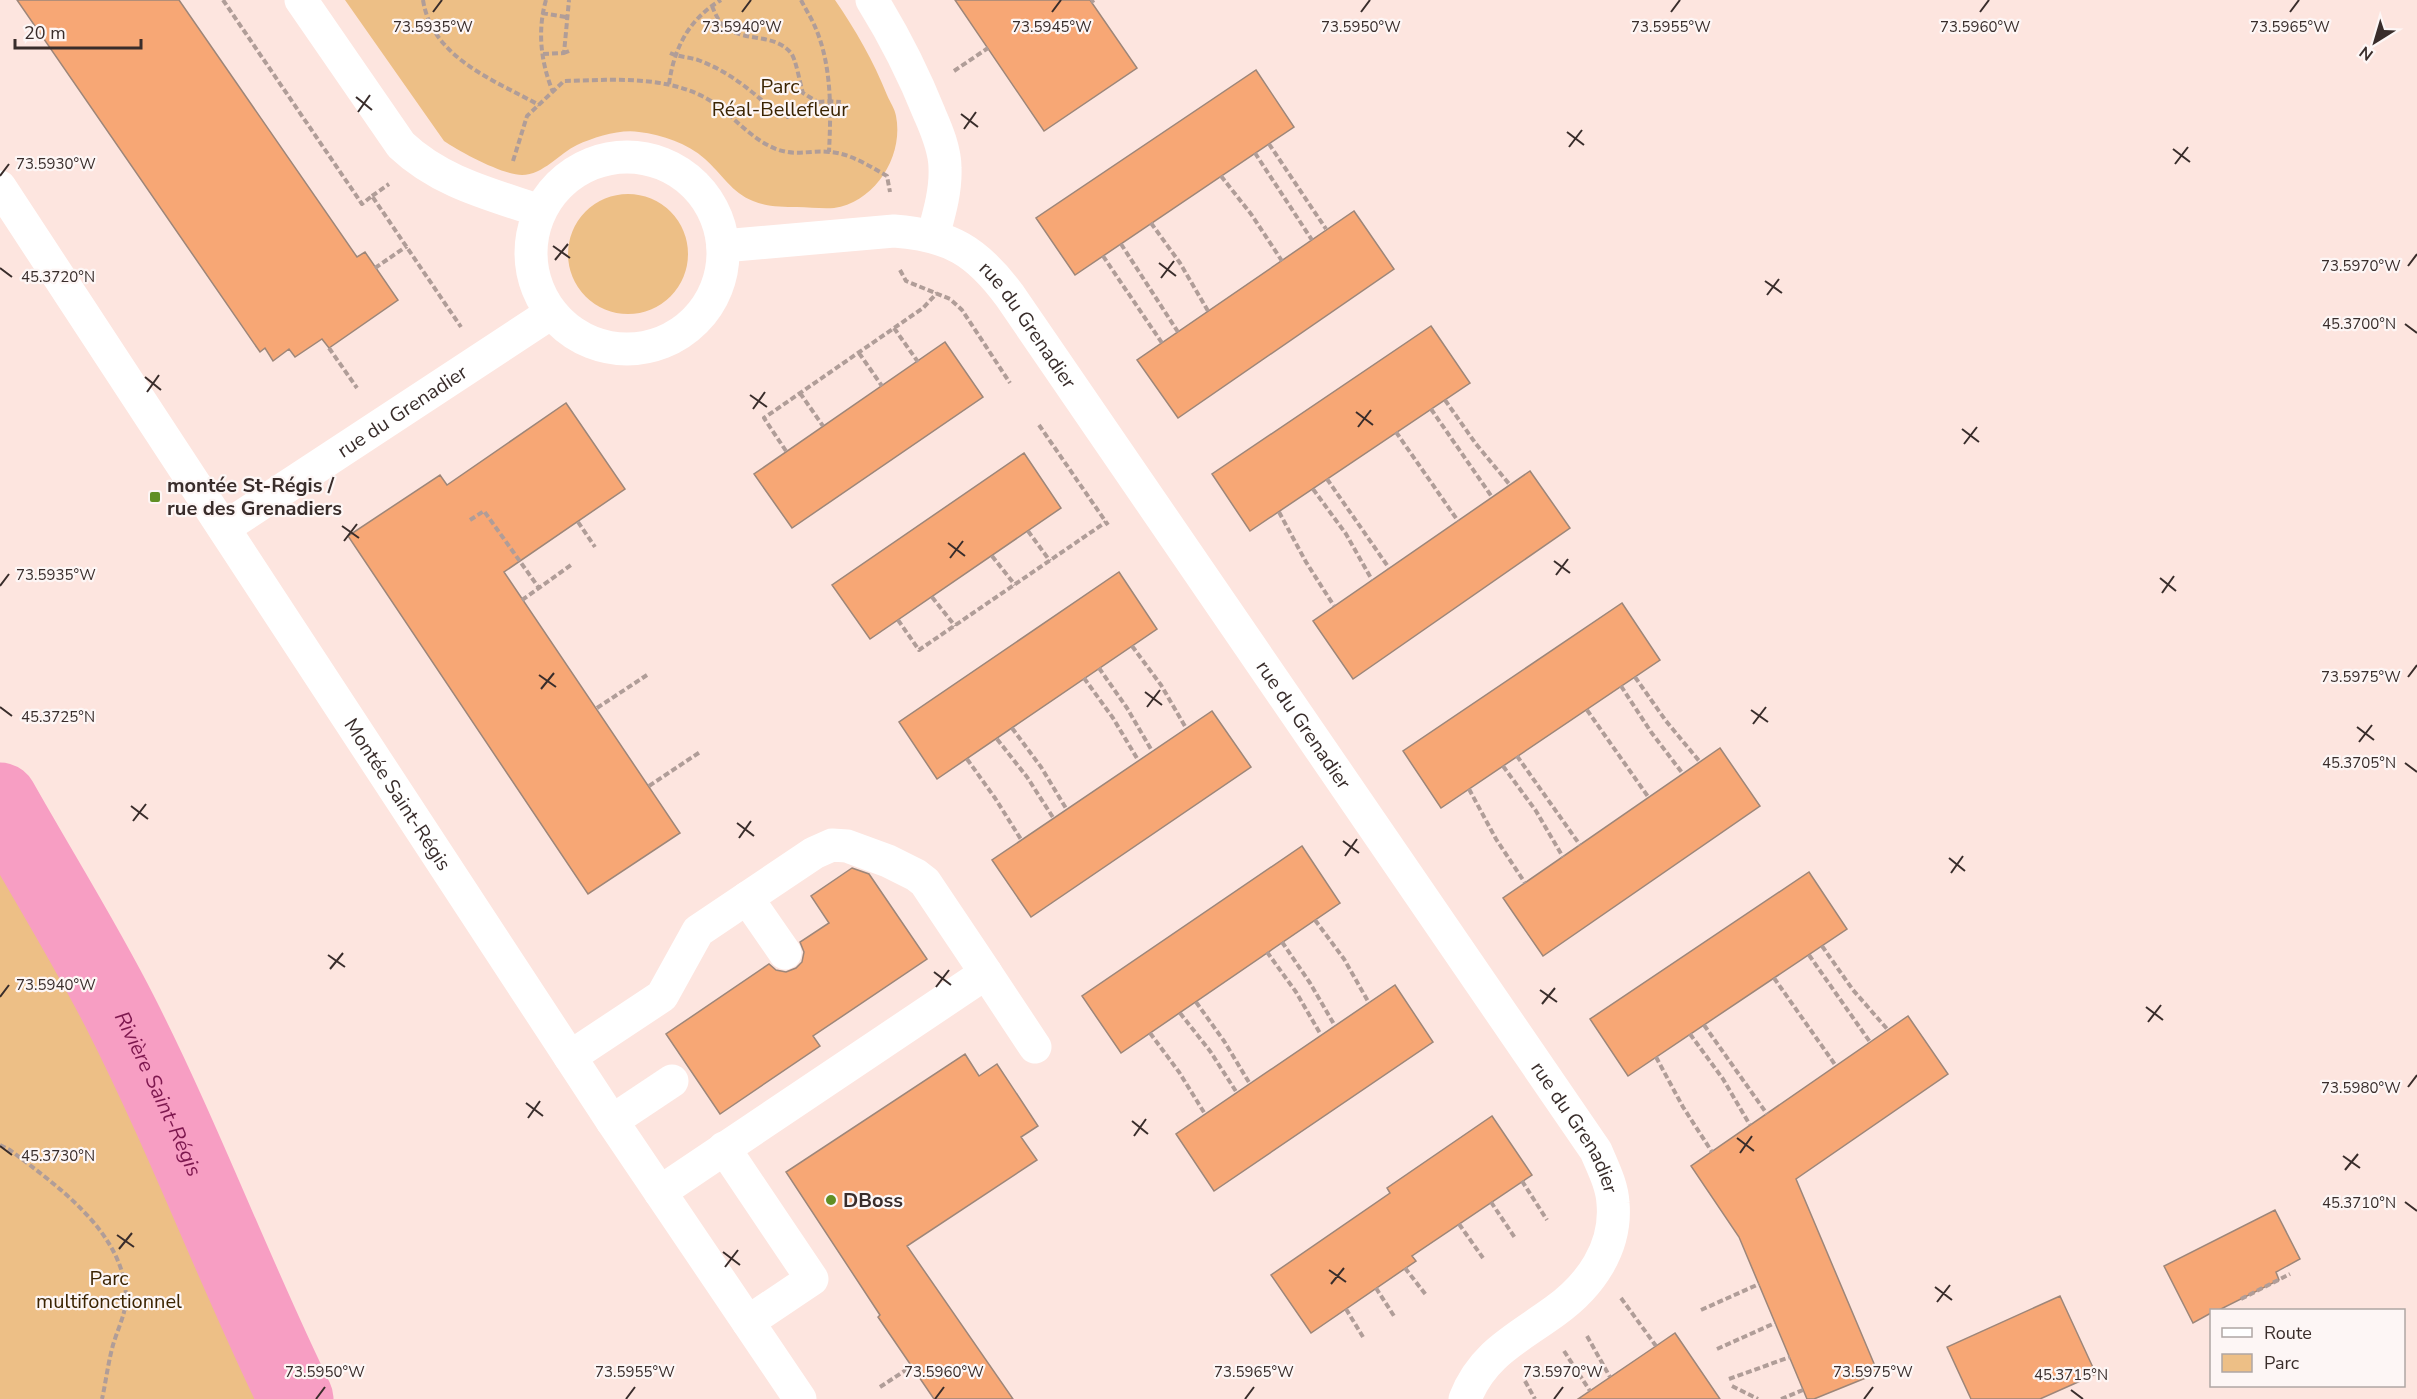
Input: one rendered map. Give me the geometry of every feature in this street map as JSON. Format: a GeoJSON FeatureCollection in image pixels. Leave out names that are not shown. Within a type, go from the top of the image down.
{"type":"FeatureCollection","features":[{"type":"Feature","properties":{"kind":"street"},"geometry":{"type":"LineString","coordinates":[[301,0],[401,145],[414,158],[437,174],[459,184],[540,211]]}},
{"type":"Feature","properties":{"kind":"street"},"geometry":{"type":"LineString","coordinates":[[872,0],[918,84],[938,136],[945,166],[944,191],[933,236]]}},
{"type":"Feature","properties":{"kind":"street"},"geometry":{"type":"LineString","coordinates":[[619,157],[653,160],[683,175],[707,199],[720,230],[723,246],[720,277],[708,305],[688,328],[662,343],[632,349],[602,346],[574,333],[551,313],[536,286],[530,256],[531,241],[540,211],[560,184],[587,165],[619,157]]}},
{"type":"Feature","properties":{"kind":"street","name":"Montée Saint-Régis"},"geometry":{"type":"LineString","coordinates":[[0,187],[612,1121],[800,1399]]}},
{"type":"Feature","properties":{"kind":"street","name":"rue du Grenadier"},"geometry":{"type":"LineString","coordinates":[[723,246],[894,231],[933,236],[966,249],[994,275],[1596,1151],[1607,1176],[1613,1202],[1613,1227],[1601,1262],[1577,1294],[1498,1351],[1482,1366],[1465,1399]]}},
{"type":"Feature","properties":{"kind":"street","name":"rue du Grenadier"},"geometry":{"type":"LineString","coordinates":[[224,528],[551,313]]}},
{"type":"Feature","properties":{"kind":"street"},"geometry":{"type":"LineString","coordinates":[[570,1057],[662,996],[698,931],[814,853],[832,845],[847,846],[888,861],[925,882],[1035,1047]]}},
{"type":"Feature","properties":{"kind":"street"},"geometry":{"type":"LineString","coordinates":[[747,898],[784,953]]}},
{"type":"Feature","properties":{"kind":"street"},"geometry":{"type":"LineString","coordinates":[[660,1192],[986,973]]}},
{"type":"Feature","properties":{"kind":"street"},"geometry":{"type":"LineString","coordinates":[[612,1121],[672,1081]]}},
{"type":"Feature","properties":{"kind":"street"},"geometry":{"type":"LineString","coordinates":[[724,1148],[812,1279],[748,1322]]}},
{"type":"Feature","properties":{"kind":"path"},"geometry":{"type":"LineString","coordinates":[[223,0],[362,204],[397,179]]}},
{"type":"Feature","properties":{"kind":"path"},"geometry":{"type":"LineString","coordinates":[[423,0],[425,13],[438,37],[451,52],[466,65],[539,105]]}},
{"type":"Feature","properties":{"kind":"path"},"geometry":{"type":"LineString","coordinates":[[546,0],[542,14],[541,42],[546,74],[553,92]]}},
{"type":"Feature","properties":{"kind":"path"},"geometry":{"type":"LineString","coordinates":[[564,53],[569,0]]}},
{"type":"Feature","properties":{"kind":"path"},"geometry":{"type":"LineString","coordinates":[[669,84],[673,54],[688,28],[722,0]]}},
{"type":"Feature","properties":{"kind":"path"},"geometry":{"type":"LineString","coordinates":[[801,0],[817,30],[825,61],[829,101],[829,152]]}},
{"type":"Feature","properties":{"kind":"path"},"geometry":{"type":"LineString","coordinates":[[712,6],[720,21],[733,32],[755,39],[768,38],[793,55],[802,93],[816,101]]}},
{"type":"Feature","properties":{"kind":"path"},"geometry":{"type":"LineString","coordinates":[[542,14],[566,17]]}},
{"type":"Feature","properties":{"kind":"path"},"geometry":{"type":"LineString","coordinates":[[543,54],[569,51]]}},
{"type":"Feature","properties":{"kind":"path"},"geometry":{"type":"LineString","coordinates":[[673,54],[724,71],[744,84],[782,116],[788,117],[803,106],[816,101],[841,102]]}},
{"type":"Feature","properties":{"kind":"path"},"geometry":{"type":"LineString","coordinates":[[510,172],[527,116],[564,81],[640,81],[669,84],[704,97],[731,115],[758,140],[777,149],[797,154],[829,152],[861,160],[887,176],[891,202]]}},
{"type":"Feature","properties":{"kind":"path"},"geometry":{"type":"LineString","coordinates":[[1269,144],[1326,230]]}},
{"type":"Feature","properties":{"kind":"path"},"geometry":{"type":"LineString","coordinates":[[1255,153],[1312,240]]}},
{"type":"Feature","properties":{"kind":"path"},"geometry":{"type":"LineString","coordinates":[[1221,176],[1251,214],[1282,261]]}},
{"type":"Feature","properties":{"kind":"path"},"geometry":{"type":"LineString","coordinates":[[372,196],[457,320]]}},
{"type":"Feature","properties":{"kind":"path"},"geometry":{"type":"LineString","coordinates":[[1151,223],[1180,263],[1208,311]]}},
{"type":"Feature","properties":{"kind":"path"},"geometry":{"type":"LineString","coordinates":[[1121,244],[1178,332]]}},
{"type":"Feature","properties":{"kind":"path"},"geometry":{"type":"LineString","coordinates":[[375,268],[407,246]]}},
{"type":"Feature","properties":{"kind":"path"},"geometry":{"type":"LineString","coordinates":[[1103,256],[1162,343]]}},
{"type":"Feature","properties":{"kind":"path"},"geometry":{"type":"LineString","coordinates":[[898,263],[906,282],[950,299],[962,310],[1010,383]]}},
{"type":"Feature","properties":{"kind":"path"},"geometry":{"type":"LineString","coordinates":[[786,452],[764,418],[931,302],[937,293]]}},
{"type":"Feature","properties":{"kind":"path"},"geometry":{"type":"LineString","coordinates":[[894,328],[918,362]]}},
{"type":"Feature","properties":{"kind":"path"},"geometry":{"type":"LineString","coordinates":[[329,348],[357,388]]}},
{"type":"Feature","properties":{"kind":"path"},"geometry":{"type":"LineString","coordinates":[[859,352],[882,386]]}},
{"type":"Feature","properties":{"kind":"path"},"geometry":{"type":"LineString","coordinates":[[800,393],[823,426]]}},
{"type":"Feature","properties":{"kind":"path"},"geometry":{"type":"LineString","coordinates":[[1444,400],[1510,485]]}},
{"type":"Feature","properties":{"kind":"path"},"geometry":{"type":"LineString","coordinates":[[1431,409],[1492,497]]}},
{"type":"Feature","properties":{"kind":"path"},"geometry":{"type":"LineString","coordinates":[[898,620],[919,650],[1107,524],[1039,425]]}},
{"type":"Feature","properties":{"kind":"path"},"geometry":{"type":"LineString","coordinates":[[1396,432],[1458,521]]}},
{"type":"Feature","properties":{"kind":"path"},"geometry":{"type":"LineString","coordinates":[[1327,479],[1389,568]]}},
{"type":"Feature","properties":{"kind":"path"},"geometry":{"type":"LineString","coordinates":[[1313,489],[1346,534],[1372,580]]}},
{"type":"Feature","properties":{"kind":"path"},"geometry":{"type":"LineString","coordinates":[[470,520],[484,511],[539,588]]}},
{"type":"Feature","properties":{"kind":"path"},"geometry":{"type":"LineString","coordinates":[[1279,512],[1306,562],[1334,606]]}},
{"type":"Feature","properties":{"kind":"path"},"geometry":{"type":"LineString","coordinates":[[578,522],[595,547]]}},
{"type":"Feature","properties":{"kind":"path"},"geometry":{"type":"LineString","coordinates":[[1028,531],[1050,561]]}},
{"type":"Feature","properties":{"kind":"path"},"geometry":{"type":"LineString","coordinates":[[992,556],[1015,585]]}},
{"type":"Feature","properties":{"kind":"path"},"geometry":{"type":"LineString","coordinates":[[522,600],[571,565]]}},
{"type":"Feature","properties":{"kind":"path"},"geometry":{"type":"LineString","coordinates":[[933,597],[955,626]]}},
{"type":"Feature","properties":{"kind":"path"},"geometry":{"type":"LineString","coordinates":[[1132,646],[1161,686],[1186,728]]}},
{"type":"Feature","properties":{"kind":"path"},"geometry":{"type":"LineString","coordinates":[[1099,668],[1127,708],[1152,751]]}},
{"type":"Feature","properties":{"kind":"path"},"geometry":{"type":"LineString","coordinates":[[597,708],[647,675]]}},
{"type":"Feature","properties":{"kind":"path"},"geometry":{"type":"LineString","coordinates":[[1635,677],[1666,721],[1700,762]]}},
{"type":"Feature","properties":{"kind":"path"},"geometry":{"type":"LineString","coordinates":[[1084,678],[1113,718],[1138,760]]}},
{"type":"Feature","properties":{"kind":"path"},"geometry":{"type":"LineString","coordinates":[[1621,686],[1651,732],[1683,774]]}},
{"type":"Feature","properties":{"kind":"path"},"geometry":{"type":"LineString","coordinates":[[1587,710],[1649,798]]}},
{"type":"Feature","properties":{"kind":"path"},"geometry":{"type":"LineString","coordinates":[[1012,728],[1041,767],[1067,810]]}},
{"type":"Feature","properties":{"kind":"path"},"geometry":{"type":"LineString","coordinates":[[997,738],[1027,777],[1054,819]]}},
{"type":"Feature","properties":{"kind":"path"},"geometry":{"type":"LineString","coordinates":[[649,786],[700,752]]}},
{"type":"Feature","properties":{"kind":"path"},"geometry":{"type":"LineString","coordinates":[[1517,756],[1580,845]]}},
{"type":"Feature","properties":{"kind":"path"},"geometry":{"type":"LineString","coordinates":[[967,759],[1022,840]]}},
{"type":"Feature","properties":{"kind":"path"},"geometry":{"type":"LineString","coordinates":[[1503,766],[1536,811],[1563,857]]}},
{"type":"Feature","properties":{"kind":"path"},"geometry":{"type":"LineString","coordinates":[[1469,789],[1496,839],[1525,883]]}},
{"type":"Feature","properties":{"kind":"path"},"geometry":{"type":"LineString","coordinates":[[1315,920],[1344,959],[1369,1003]]}},
{"type":"Feature","properties":{"kind":"path"},"geometry":{"type":"LineString","coordinates":[[1282,942],[1310,983],[1335,1026]]}},
{"type":"Feature","properties":{"kind":"path"},"geometry":{"type":"LineString","coordinates":[[1822,946],[1854,990],[1888,1030]]}},
{"type":"Feature","properties":{"kind":"path"},"geometry":{"type":"LineString","coordinates":[[1267,952],[1296,992],[1321,1035]]}},
{"type":"Feature","properties":{"kind":"path"},"geometry":{"type":"LineString","coordinates":[[1809,955],[1870,1042]]}},
{"type":"Feature","properties":{"kind":"path"},"geometry":{"type":"LineString","coordinates":[[1774,978],[1836,1066]]}},
{"type":"Feature","properties":{"kind":"path"},"geometry":{"type":"LineString","coordinates":[[1196,1002],[1224,1041],[1250,1084]]}},
{"type":"Feature","properties":{"kind":"path"},"geometry":{"type":"LineString","coordinates":[[1180,1013],[1210,1050],[1236,1093]]}},
{"type":"Feature","properties":{"kind":"path"},"geometry":{"type":"LineString","coordinates":[[1704,1025],[1767,1114]]}},
{"type":"Feature","properties":{"kind":"path"},"geometry":{"type":"LineString","coordinates":[[1150,1033],[1179,1072],[1205,1114]]}},
{"type":"Feature","properties":{"kind":"path"},"geometry":{"type":"LineString","coordinates":[[1690,1034],[1723,1079],[1750,1125]]}},
{"type":"Feature","properties":{"kind":"path"},"geometry":{"type":"LineString","coordinates":[[1656,1057],[1683,1107],[1712,1152]]}},
{"type":"Feature","properties":{"kind":"path"},"geometry":{"type":"LineString","coordinates":[[0,1145],[10,1150],[74,1200],[109,1245],[124,1276],[126,1304],[112,1348],[102,1399]]}},
{"type":"Feature","properties":{"kind":"path"},"geometry":{"type":"LineString","coordinates":[[1522,1181],[1547,1220]]}},
{"type":"Feature","properties":{"kind":"path"},"geometry":{"type":"LineString","coordinates":[[1491,1202],[1515,1238]]}},
{"type":"Feature","properties":{"kind":"path"},"geometry":{"type":"LineString","coordinates":[[1459,1224],[1483,1258]]}},
{"type":"Feature","properties":{"kind":"path"},"geometry":{"type":"LineString","coordinates":[[1405,1268],[1426,1295]]}},
{"type":"Feature","properties":{"kind":"path"},"geometry":{"type":"LineString","coordinates":[[2241,1299],[2290,1274]]}},
{"type":"Feature","properties":{"kind":"path"},"geometry":{"type":"LineString","coordinates":[[1701,1310],[1759,1284]]}},
{"type":"Feature","properties":{"kind":"path"},"geometry":{"type":"LineString","coordinates":[[1376,1288],[1394,1316]]}},
{"type":"Feature","properties":{"kind":"path"},"geometry":{"type":"LineString","coordinates":[[1621,1298],[1656,1346]]}},
{"type":"Feature","properties":{"kind":"path"},"geometry":{"type":"LineString","coordinates":[[1346,1309],[1363,1336]]}},
{"type":"Feature","properties":{"kind":"path"},"geometry":{"type":"LineString","coordinates":[[1717,1349],[1775,1323]]}},
{"type":"Feature","properties":{"kind":"path"},"geometry":{"type":"LineString","coordinates":[[1583,1329],[1610,1377]]}},
{"type":"Feature","properties":{"kind":"path"},"geometry":{"type":"LineString","coordinates":[[1560,1345],[1590,1391]]}},
{"type":"Feature","properties":{"kind":"path"},"geometry":{"type":"LineString","coordinates":[[1729,1379],[1790,1357]]}},
{"type":"Feature","properties":{"kind":"path"},"geometry":{"type":"LineString","coordinates":[[880,1387],[912,1366]]}},
{"type":"Feature","properties":{"kind":"path"},"geometry":{"type":"LineString","coordinates":[[1520,1373],[1535,1399]]}},
{"type":"Feature","properties":{"kind":"path"},"geometry":{"type":"LineString","coordinates":[[1732,1386],[1758,1399]]}},
{"type":"Feature","properties":{"kind":"path"},"geometry":{"type":"LineString","coordinates":[[1781,1399],[1803,1390]]}},
{"type":"Feature","properties":{"kind":"green space","name":"Parc Réal-Bellefleur"},"geometry":{"type":"Polygon","coordinates":[[[345,0],[835,0],[864,46],[895,111],[897,131],[891,161],[874,187],[862,197],[834,208],[775,206],[753,201],[739,193],[705,159],[690,148],[657,135],[632,131],[592,139],[577,145],[537,171],[530,174],[514,174],[482,162],[444,141],[345,0]]]}},
{"type":"Feature","properties":{"kind":"green space"},"geometry":{"type":"Polygon","coordinates":[[[628,194],[651,198],[671,211],[684,231],[688,254],[684,277],[671,297],[651,310],[628,314],[605,310],[585,297],[572,277],[568,254],[572,231],[585,211],[605,198],[628,194]]]}},
{"type":"Feature","properties":{"kind":"green space","name":"Parc multifonctionnel"},"geometry":{"type":"Polygon","coordinates":[[[0,837],[157,1125],[274,1399],[0,1399],[0,837]]]}},
{"type":"Feature","properties":{"kind":"building"},"geometry":{"type":"Polygon","coordinates":[[[17,0],[179,0],[357,257],[365,252],[398,300],[329,348],[322,339],[295,357],[289,349],[273,361],[265,348],[260,352],[17,0]]]}},
{"type":"Feature","properties":{"kind":"building"},"geometry":{"type":"Polygon","coordinates":[[[955,0],[1090,0],[1137,68],[1044,131],[955,0]]]}},
{"type":"Feature","properties":{"kind":"building"},"geometry":{"type":"Polygon","coordinates":[[[1256,70],[1294,127],[1075,275],[1036,218],[1256,70]]]}},
{"type":"Feature","properties":{"kind":"building"},"geometry":{"type":"Polygon","coordinates":[[[1354,211],[1394,269],[1178,418],[1137,360],[1354,211]]]}},
{"type":"Feature","properties":{"kind":"building"},"geometry":{"type":"Polygon","coordinates":[[[1431,326],[1470,383],[1250,531],[1212,474],[1431,326]]]}},
{"type":"Feature","properties":{"kind":"building"},"geometry":{"type":"Polygon","coordinates":[[[945,342],[983,397],[792,528],[754,474],[945,342]]]}},
{"type":"Feature","properties":{"kind":"building"},"geometry":{"type":"Polygon","coordinates":[[[566,403],[625,489],[504,572],[680,833],[588,894],[348,536],[440,475],[447,485],[566,403]]]}},
{"type":"Feature","properties":{"kind":"building"},"geometry":{"type":"Polygon","coordinates":[[[1024,453],[1061,508],[870,639],[832,585],[1024,453]]]}},
{"type":"Feature","properties":{"kind":"building"},"geometry":{"type":"Polygon","coordinates":[[[1530,471],[1570,528],[1353,679],[1313,621],[1530,471]]]}},
{"type":"Feature","properties":{"kind":"building"},"geometry":{"type":"Polygon","coordinates":[[[1119,572],[1157,629],[937,779],[899,722],[1119,572]]]}},
{"type":"Feature","properties":{"kind":"building"},"geometry":{"type":"Polygon","coordinates":[[[1622,603],[1660,660],[1441,808],[1403,751],[1622,603]]]}},
{"type":"Feature","properties":{"kind":"building"},"geometry":{"type":"Polygon","coordinates":[[[1212,711],[1251,767],[1031,917],[992,860],[1212,711]]]}},
{"type":"Feature","properties":{"kind":"building"},"geometry":{"type":"Polygon","coordinates":[[[1720,748],[1760,806],[1543,956],[1503,898],[1720,748]]]}},
{"type":"Feature","properties":{"kind":"building"},"geometry":{"type":"Polygon","coordinates":[[[1302,846],[1340,903],[1121,1053],[1082,996],[1302,846]]]}},
{"type":"Feature","properties":{"kind":"building"},"geometry":{"type":"Polygon","coordinates":[[[852,868],[869,874],[927,959],[813,1036],[820,1046],[720,1114],[666,1034],[769,964],[776,970],[786,972],[796,968],[802,962],[804,952],[800,942],[829,923],[811,896],[852,868]]]}},
{"type":"Feature","properties":{"kind":"building"},"geometry":{"type":"Polygon","coordinates":[[[1809,872],[1847,929],[1628,1076],[1590,1019],[1809,872]]]}},
{"type":"Feature","properties":{"kind":"building"},"geometry":{"type":"Polygon","coordinates":[[[1395,985],[1433,1042],[1214,1191],[1176,1134],[1395,985]]]}},
{"type":"Feature","properties":{"kind":"building"},"geometry":{"type":"Polygon","coordinates":[[[1908,1016],[1948,1074],[1796,1179],[1878,1373],[1814,1399],[1807,1399],[1739,1237],[1691,1166],[1908,1016]]]}},
{"type":"Feature","properties":{"kind":"building"},"geometry":{"type":"Polygon","coordinates":[[[965,1054],[979,1076],[997,1064],[1038,1126],[1021,1137],[1037,1160],[907,1246],[1013,1399],[934,1399],[878,1317],[880,1315],[786,1172],[965,1054]]]}},
{"type":"Feature","properties":{"kind":"building"},"geometry":{"type":"Polygon","coordinates":[[[1492,1116],[1532,1175],[1412,1256],[1416,1261],[1311,1333],[1271,1275],[1390,1193],[1387,1188],[1492,1116]]]}},
{"type":"Feature","properties":{"kind":"building"},"geometry":{"type":"Polygon","coordinates":[[[2275,1210],[2300,1259],[2276,1272],[2279,1280],[2221,1309],[2210,1309],[2210,1314],[2193,1323],[2164,1266],[2275,1210]]]}},
{"type":"Feature","properties":{"kind":"building"},"geometry":{"type":"Polygon","coordinates":[[[2060,1296],[2096,1374],[2040,1399],[1971,1399],[1947,1347],[2060,1296]]]}},
{"type":"Feature","properties":{"kind":"building"},"geometry":{"type":"Polygon","coordinates":[[[1675,1333],[1720,1399],[1578,1399],[1656,1346],[1675,1333]]]}},
{"type":"Feature","properties":{"kind":"waterway","name":"Rivière Saint-Régis"},"geometry":{"type":"LineString","coordinates":[[0,800],[121,1014],[167,1109],[296,1399]]}},
{"type":"Feature","properties":{"kind":"place","name":"montée St-Régis / rue des Grenadiers"},"geometry":{"type":"Point","coordinates":[155,497]}},
{"type":"Feature","properties":{"kind":"place","name":"DBoss"},"geometry":{"type":"Point","coordinates":[831,1200]}}]}
